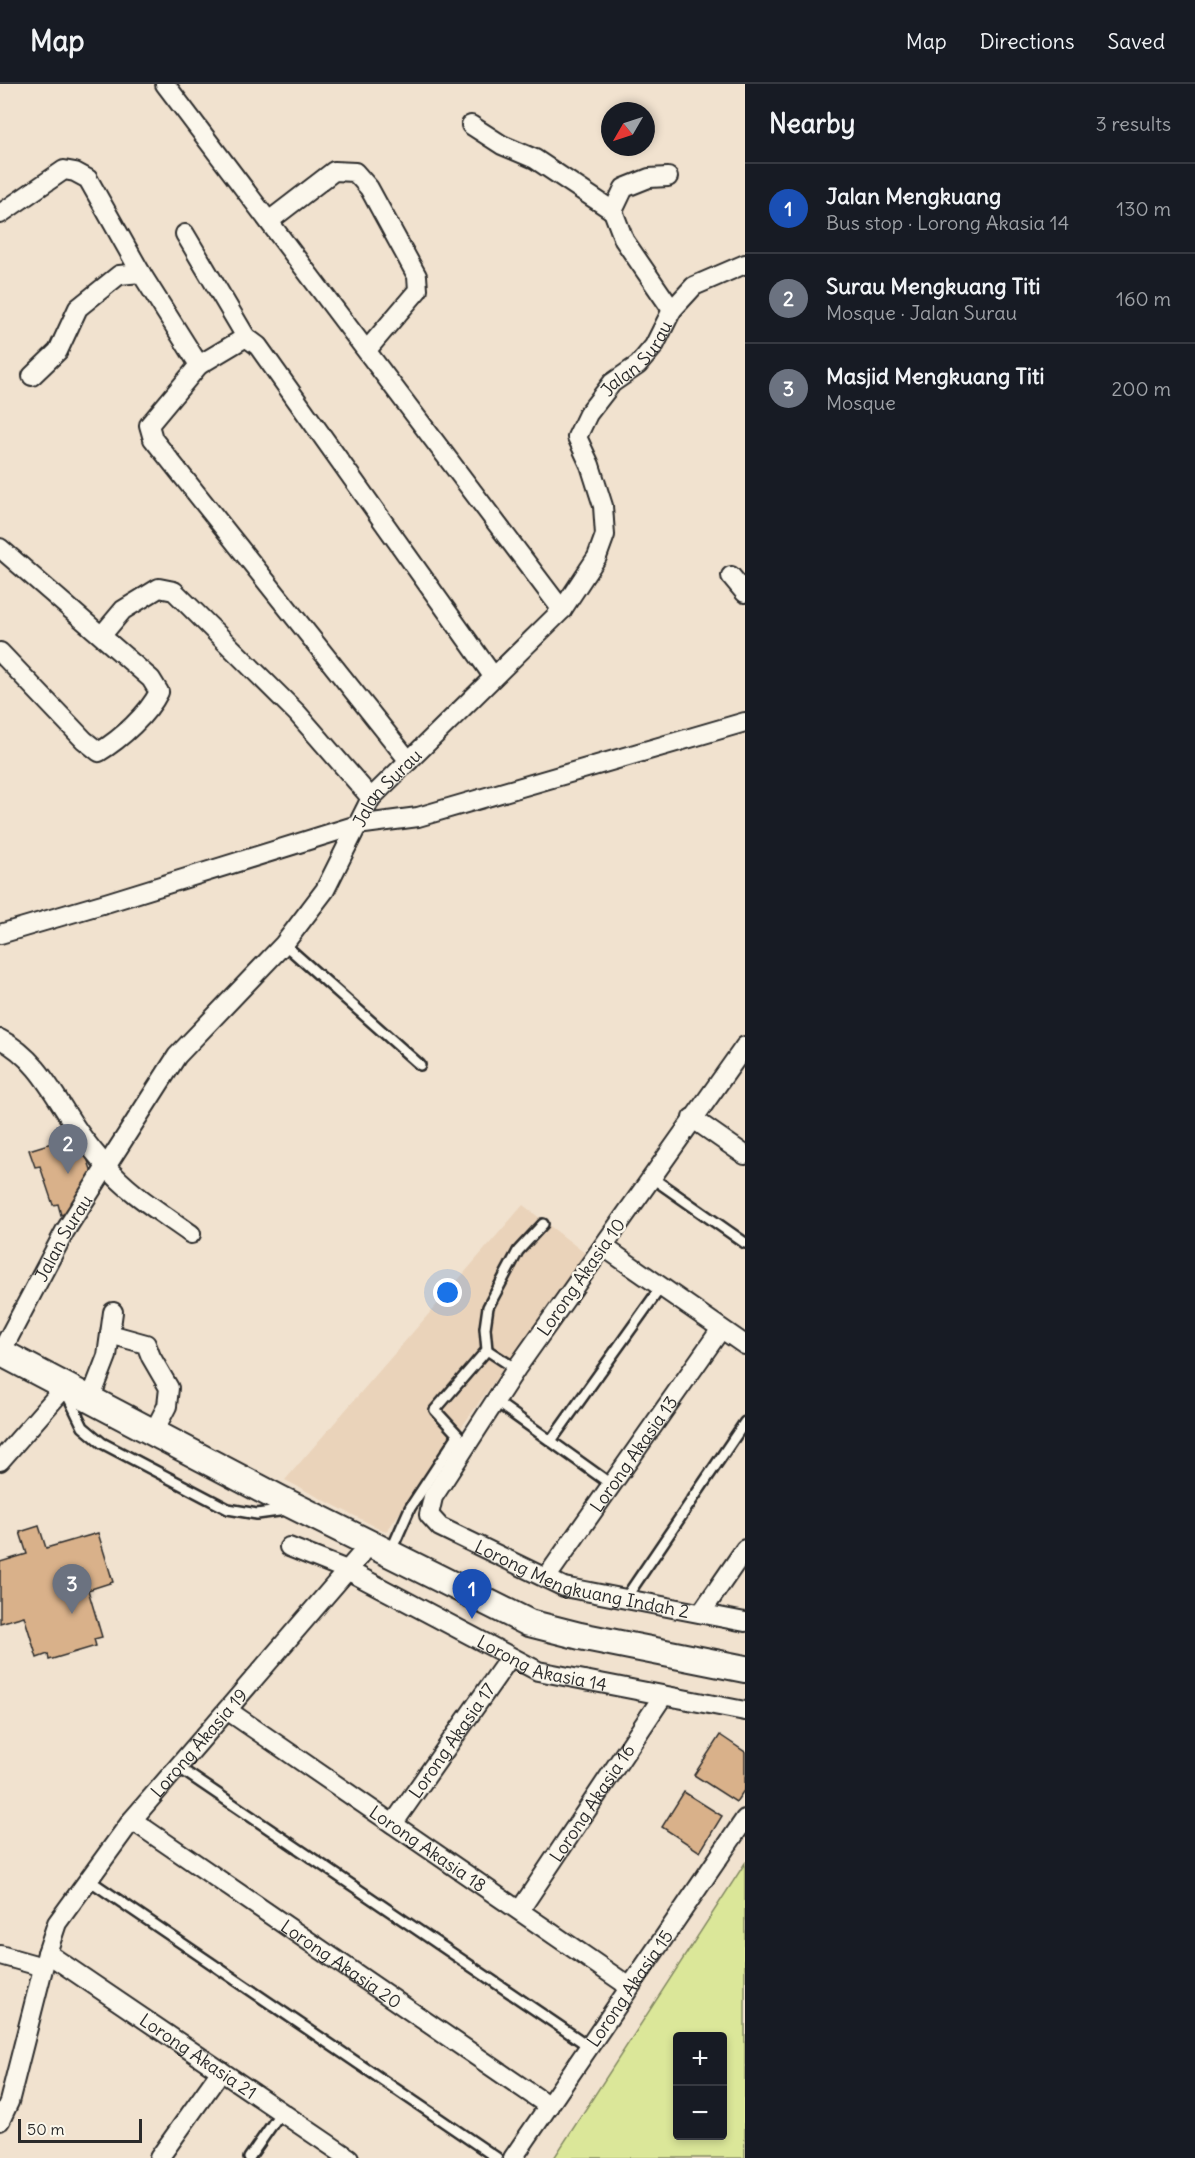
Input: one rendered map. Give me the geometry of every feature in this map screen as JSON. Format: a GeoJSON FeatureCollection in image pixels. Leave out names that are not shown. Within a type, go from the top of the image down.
{"type":"FeatureCollection","features":[{"type":"Feature","properties":{"kind":"main road"},"geometry":{"type":"LineString","coordinates":[[0,1352],[64,1388],[297,1508],[529,1623],[580,1636],[745,1669]]}},
{"type":"Feature","properties":{"kind":"street"},"geometry":{"type":"LineString","coordinates":[[165,84],[562,610]]}},
{"type":"Feature","properties":{"kind":"street"},"geometry":{"type":"LineString","coordinates":[[471,126],[501,145],[535,159],[613,211],[624,240],[672,310]]}},
{"type":"Feature","properties":{"kind":"street"},"geometry":{"type":"LineString","coordinates":[[0,214],[64,170],[75,172],[88,179],[141,273],[199,365]]}},
{"type":"Feature","properties":{"kind":"street"},"geometry":{"type":"LineString","coordinates":[[269,221],[334,171],[355,172],[369,188],[417,276],[418,290],[367,350]]}},
{"type":"Feature","properties":{"kind":"street"},"geometry":{"type":"LineString","coordinates":[[613,211],[624,188],[649,178],[668,177]]}},
{"type":"Feature","properties":{"kind":"street"},"geometry":{"type":"LineString","coordinates":[[185,234],[246,337],[258,346],[493,676]]}},
{"type":"Feature","properties":{"kind":"street","name":"Jalan Surau"},"geometry":{"type":"LineString","coordinates":[[0,1352],[65,1231],[177,1056],[284,944],[325,890],[371,798],[562,610],[597,557],[605,535],[603,506],[590,465],[577,437],[588,414],[612,383],[638,365],[654,346],[672,310],[694,286],[745,264]]}},
{"type":"Feature","properties":{"kind":"street"},"geometry":{"type":"LineString","coordinates":[[32,376],[58,351],[78,308],[119,275],[141,273]]}},
{"type":"Feature","properties":{"kind":"street"},"geometry":{"type":"LineString","coordinates":[[246,337],[199,365],[149,425],[153,439],[409,761]]}},
{"type":"Feature","properties":{"kind":"street"},"geometry":{"type":"LineString","coordinates":[[0,548],[151,679],[159,692],[152,707],[109,747],[99,752],[84,740],[0,652]]}},
{"type":"Feature","properties":{"kind":"street"},"geometry":{"type":"LineString","coordinates":[[731,576],[745,593]]}},
{"type":"Feature","properties":{"kind":"street"},"geometry":{"type":"LineString","coordinates":[[102,635],[123,610],[132,604],[159,588],[174,591],[297,713],[371,798]]}},
{"type":"Feature","properties":{"kind":"street"},"geometry":{"type":"LineString","coordinates":[[0,934],[357,825],[418,817],[745,722]]}},
{"type":"Feature","properties":{"kind":"street"},"geometry":{"type":"LineString","coordinates":[[0,1039],[33,1062],[78,1131],[107,1167],[138,1195],[191,1234]]}},
{"type":"Feature","properties":{"kind":"street","name":"Lorong Akasia 10"},"geometry":{"type":"LineString","coordinates":[[429,1515],[433,1497],[516,1369],[745,1046]]}},
{"type":"Feature","properties":{"kind":"street"},"geometry":{"type":"LineString","coordinates":[[692,1118],[745,1155]]}},
{"type":"Feature","properties":{"kind":"street"},"geometry":{"type":"LineString","coordinates":[[604,1247],[745,1345]]}},
{"type":"Feature","properties":{"kind":"street"},"geometry":{"type":"LineString","coordinates":[[90,1400],[107,1356],[113,1312]]}},
{"type":"Feature","properties":{"kind":"street","name":"Lorong Akasia 13"},"geometry":{"type":"LineString","coordinates":[[546,1578],[721,1329]]}},
{"type":"Feature","properties":{"kind":"street"},"geometry":{"type":"LineString","coordinates":[[110,1334],[146,1344],[151,1358],[169,1388],[166,1406],[153,1433]]}},
{"type":"Feature","properties":{"kind":"street"},"geometry":{"type":"LineString","coordinates":[[0,1461],[64,1388]]}},
{"type":"Feature","properties":{"kind":"street","name":"Lorong Mengkuang Indah 2"},"geometry":{"type":"LineString","coordinates":[[429,1515],[440,1527],[564,1587],[745,1622]]}},
{"type":"Feature","properties":{"kind":"street","name":"Lorong Akasia 14"},"geometry":{"type":"LineString","coordinates":[[289,1547],[347,1570],[538,1671],[745,1711]]}},
{"type":"Feature","properties":{"kind":"street","name":"Lorong Akasia 19"},"geometry":{"type":"LineString","coordinates":[[0,2121],[9,2102],[45,1960],[57,1923],[132,1820],[347,1570],[380,1548]]}},
{"type":"Feature","properties":{"kind":"street"},"geometry":{"type":"LineString","coordinates":[[700,1613],[745,1549]]}},
{"type":"Feature","properties":{"kind":"street","name":"Lorong Akasia 17"},"geometry":{"type":"LineString","coordinates":[[393,1824],[510,1657]]}},
{"type":"Feature","properties":{"kind":"street","name":"Lorong Akasia 16"},"geometry":{"type":"LineString","coordinates":[[520,1910],[663,1696]]}},
{"type":"Feature","properties":{"kind":"street","name":"Lorong Akasia 18"},"geometry":{"type":"LineString","coordinates":[[227,1710],[630,1987]]}},
{"type":"Feature","properties":{"kind":"street","name":"Lorong Akasia 15"},"geometry":{"type":"LineString","coordinates":[[513,2158],[745,1819]]}},
{"type":"Feature","properties":{"kind":"street","name":"Lorong Akasia 20"},"geometry":{"type":"LineString","coordinates":[[132,1820],[549,2106]]}},
{"type":"Feature","properties":{"kind":"street","name":"Lorong Akasia 21"},"geometry":{"type":"LineString","coordinates":[[0,1955],[45,1960],[221,2071],[342,2156]]}},
{"type":"Feature","properties":{"kind":"street"},"geometry":{"type":"LineString","coordinates":[[159,2158],[221,2071]]}},
{"type":"Feature","properties":{"kind":"lane"},"geometry":{"type":"LineString","coordinates":[[284,944],[420,1065]]}},
{"type":"Feature","properties":{"kind":"lane"},"geometry":{"type":"LineString","coordinates":[[651,1177],[745,1243]]}},
{"type":"Feature","properties":{"kind":"lane"},"geometry":{"type":"LineString","coordinates":[[380,1548],[410,1508],[458,1435],[435,1410],[487,1350],[485,1328],[488,1307],[518,1251],[543,1224]]}},
{"type":"Feature","properties":{"kind":"lane"},"geometry":{"type":"LineString","coordinates":[[551,1441],[661,1287]]}},
{"type":"Feature","properties":{"kind":"lane"},"geometry":{"type":"LineString","coordinates":[[487,1350],[516,1369]]}},
{"type":"Feature","properties":{"kind":"lane"},"geometry":{"type":"LineString","coordinates":[[64,1388],[83,1427],[102,1443],[217,1504],[228,1509],[257,1515],[297,1508]]}},
{"type":"Feature","properties":{"kind":"lane"},"geometry":{"type":"LineString","coordinates":[[495,1401],[612,1485]]}},
{"type":"Feature","properties":{"kind":"lane"},"geometry":{"type":"LineString","coordinates":[[625,1599],[745,1422]]}},
{"type":"Feature","properties":{"kind":"lane"},"geometry":{"type":"LineString","coordinates":[[178,1767],[590,2047]]}},
{"type":"Feature","properties":{"kind":"lane"},"geometry":{"type":"LineString","coordinates":[[89,1880],[497,2158]]}},
{"type":"Feature","properties":{"kind":"lane"},"geometry":{"type":"LineString","coordinates":[[249,2158],[281,2112]]}},
{"type":"Feature","properties":{"kind":"shaded area"},"geometry":{"type":"Polygon","coordinates":[[[523,1205],[586,1254],[386,1532],[285,1480],[523,1205]]]}},
{"type":"Feature","properties":{"kind":"green space"},"geometry":{"type":"Polygon","coordinates":[[[745,1863],[745,2158],[554,2158],[745,1863]]]}},
{"type":"Feature","properties":{"kind":"building"},"geometry":{"type":"Polygon","coordinates":[[[71,1137],[78,1158],[86,1155],[95,1181],[81,1199],[70,1203],[72,1211],[61,1215],[58,1204],[53,1205],[40,1166],[35,1167],[29,1150],[71,1137]]]}},
{"type":"Feature","properties":{"kind":"building"},"geometry":{"type":"Polygon","coordinates":[[[39,1526],[46,1548],[98,1533],[113,1582],[88,1590],[102,1637],[94,1639],[96,1646],[49,1660],[48,1654],[37,1658],[24,1616],[0,1623],[0,1562],[27,1554],[20,1532],[39,1526]]]}},
{"type":"Feature","properties":{"kind":"building"},"geometry":{"type":"Polygon","coordinates":[[[720,1735],[745,1752],[745,1789],[736,1802],[694,1775],[720,1735]]]}},
{"type":"Feature","properties":{"kind":"building"},"geometry":{"type":"Polygon","coordinates":[[[684,1792],[722,1816],[700,1852],[662,1827],[684,1792]]]}},
{"type":"Feature","properties":{"kind":"place","name":"Surau Mengkuang Titi"},"geometry":{"type":"Point","coordinates":[68,1174]}},
{"type":"Feature","properties":{"kind":"place","name":"Masjid Mengkuang Titi"},"geometry":{"type":"Point","coordinates":[72,1614]}},
{"type":"Feature","properties":{"kind":"place","name":"Jalan Mengkuang"},"geometry":{"type":"Point","coordinates":[472,1619]}}]}
